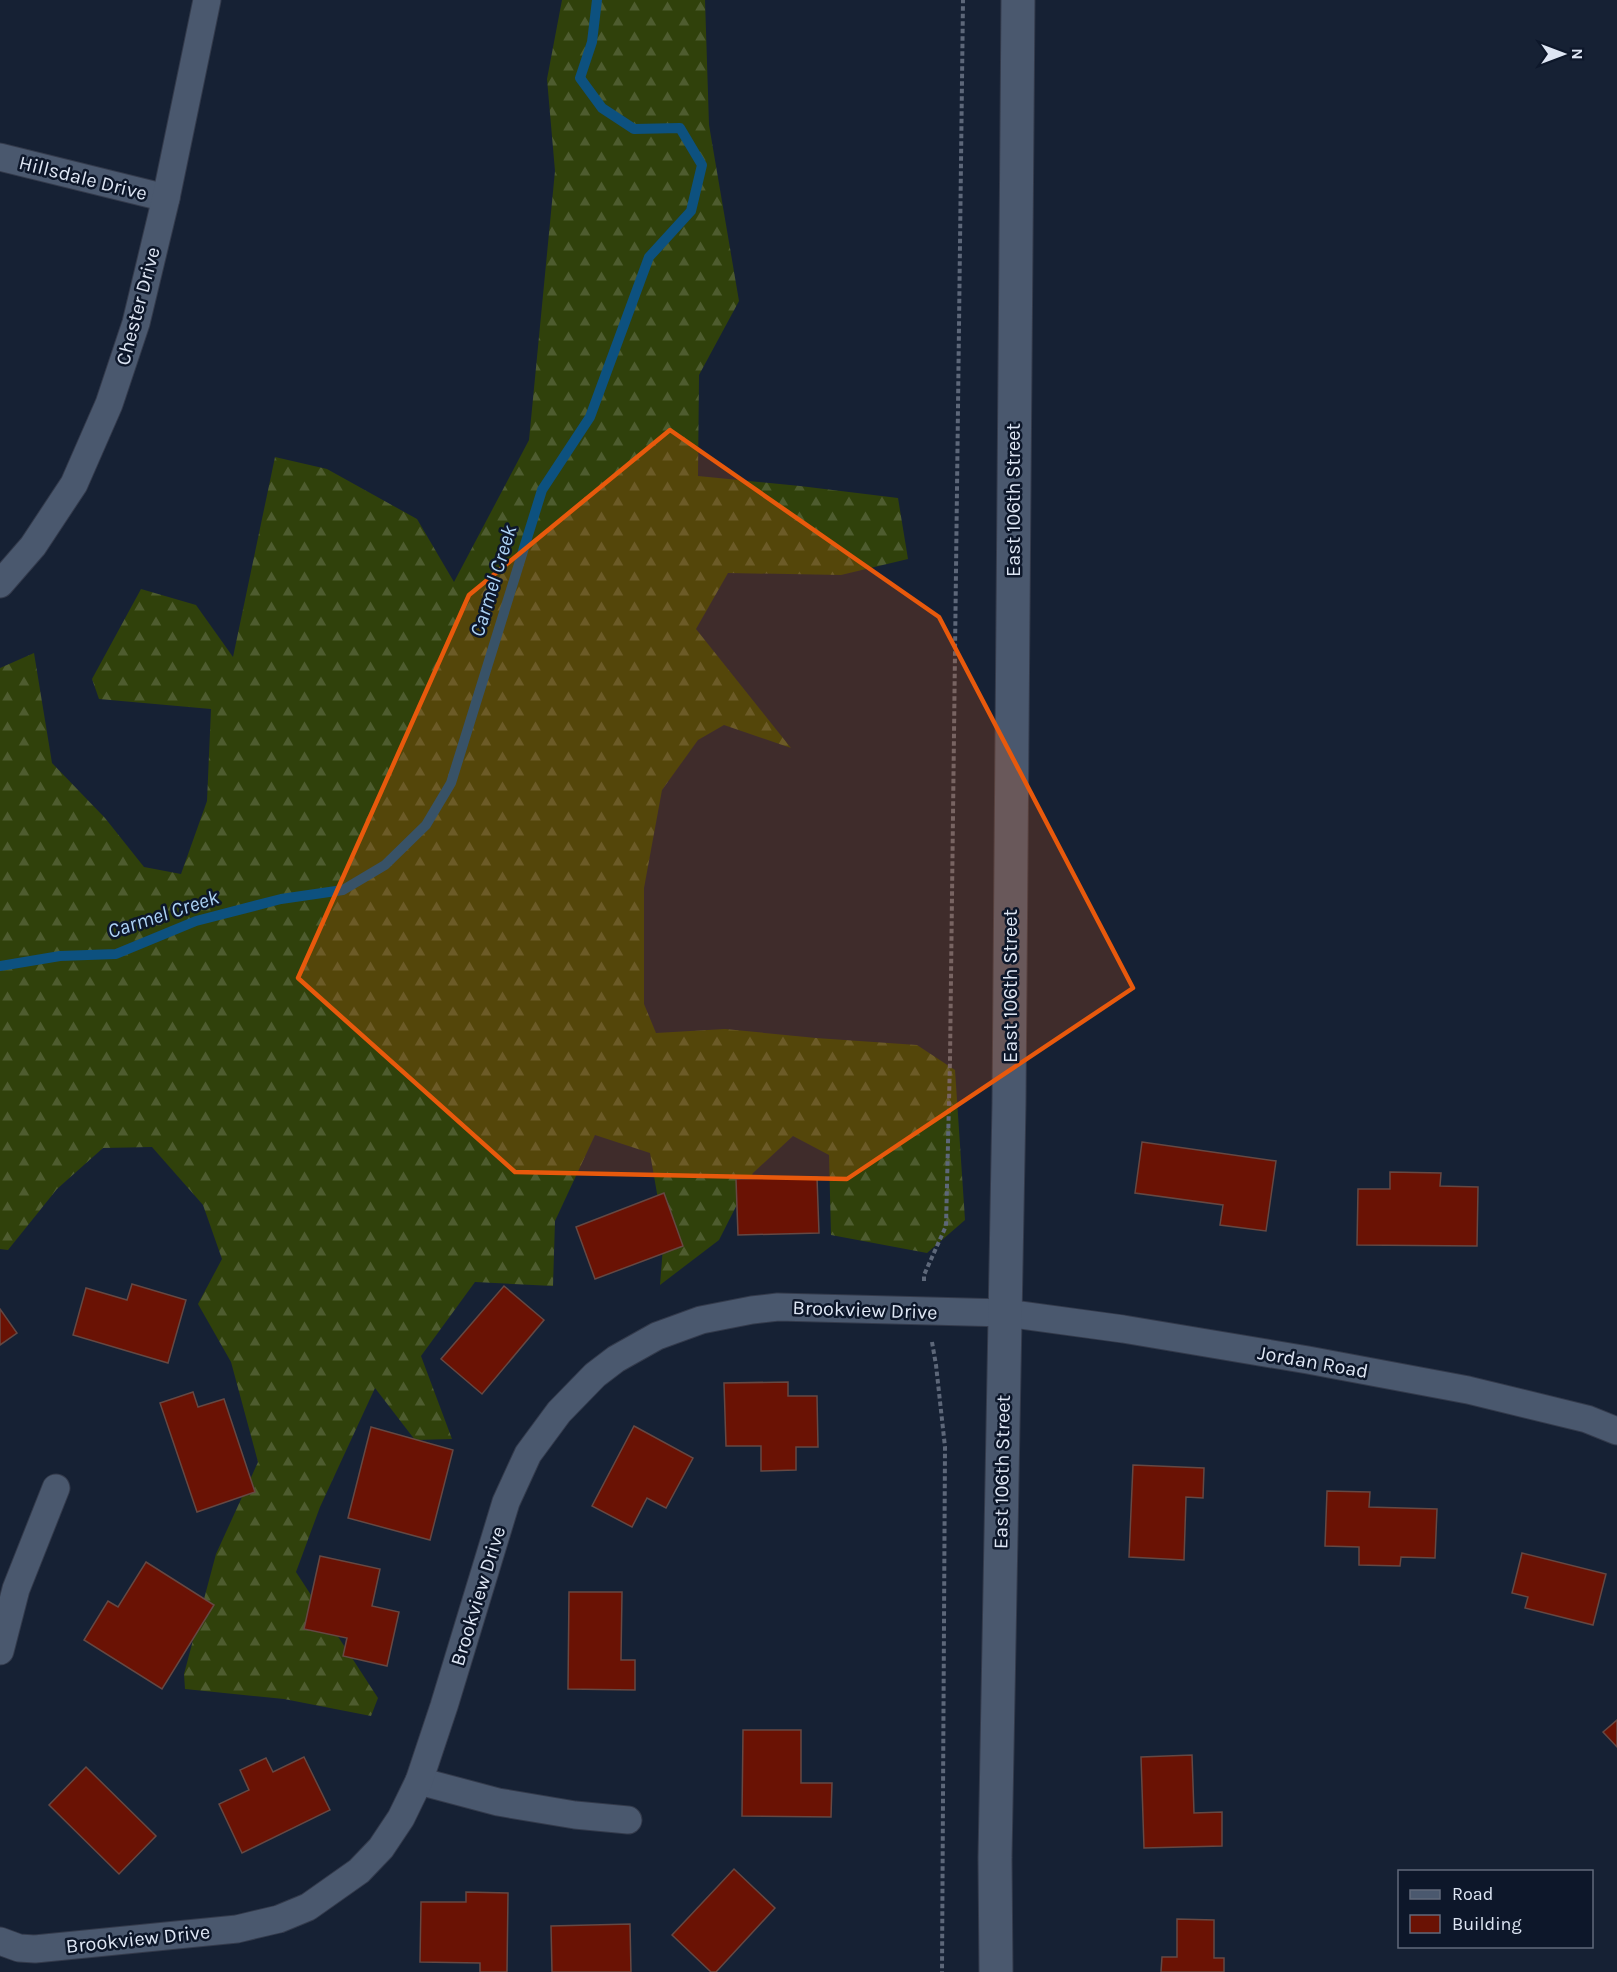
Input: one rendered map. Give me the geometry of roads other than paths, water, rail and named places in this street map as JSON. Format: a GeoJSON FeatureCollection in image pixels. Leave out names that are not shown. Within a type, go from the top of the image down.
{"type":"FeatureCollection","features":[{"type":"Feature","properties":{"kind":"street","name":"Chester Drive"},"geometry":{"type":"LineString","coordinates":[[0,584],[33,546],[74,484],[109,404],[135,323],[166,198],[207,0]]}},
{"type":"Feature","properties":{"kind":"street","name":"East 106th Street"},"geometry":{"type":"LineString","coordinates":[[996,1972],[996,1846],[1009,1092],[1018,0]]}},
{"type":"Feature","properties":{"kind":"street","name":"Hillsdale Drive"},"geometry":{"type":"LineString","coordinates":[[0,157],[166,198]]}},
{"type":"Feature","properties":{"kind":"street","name":"Brookview Drive"},"geometry":{"type":"LineString","coordinates":[[0,1941],[19,1948],[35,1949],[237,1929],[279,1919],[308,1906],[358,1871],[381,1848],[401,1818],[419,1781],[507,1502],[528,1454],[558,1412],[616,1359],[657,1336],[701,1320],[778,1307],[1005,1313]]}},
{"type":"Feature","properties":{"kind":"street","name":"Jordan Road"},"geometry":{"type":"LineString","coordinates":[[1005,1313],[1123,1329],[1468,1390],[1587,1419],[1617,1431]]}},
{"type":"Feature","properties":{"kind":"street"},"geometry":{"type":"LineString","coordinates":[[0,1651],[16,1589],[56,1488]]}},
{"type":"Feature","properties":{"kind":"street"},"geometry":{"type":"LineString","coordinates":[[419,1781],[498,1802],[575,1815],[628,1820]]}},
{"type":"Feature","properties":{"kind":"waterway","name":"Carmel Creek"},"geometry":{"type":"LineString","coordinates":[[0,966],[60,956],[116,954],[196,921],[281,899],[343,890],[385,865],[426,825],[451,783],[542,490],[590,417],[649,257],[691,211],[702,165],[680,128],[634,129],[602,108],[580,78],[592,42],[597,0]]}}]}
